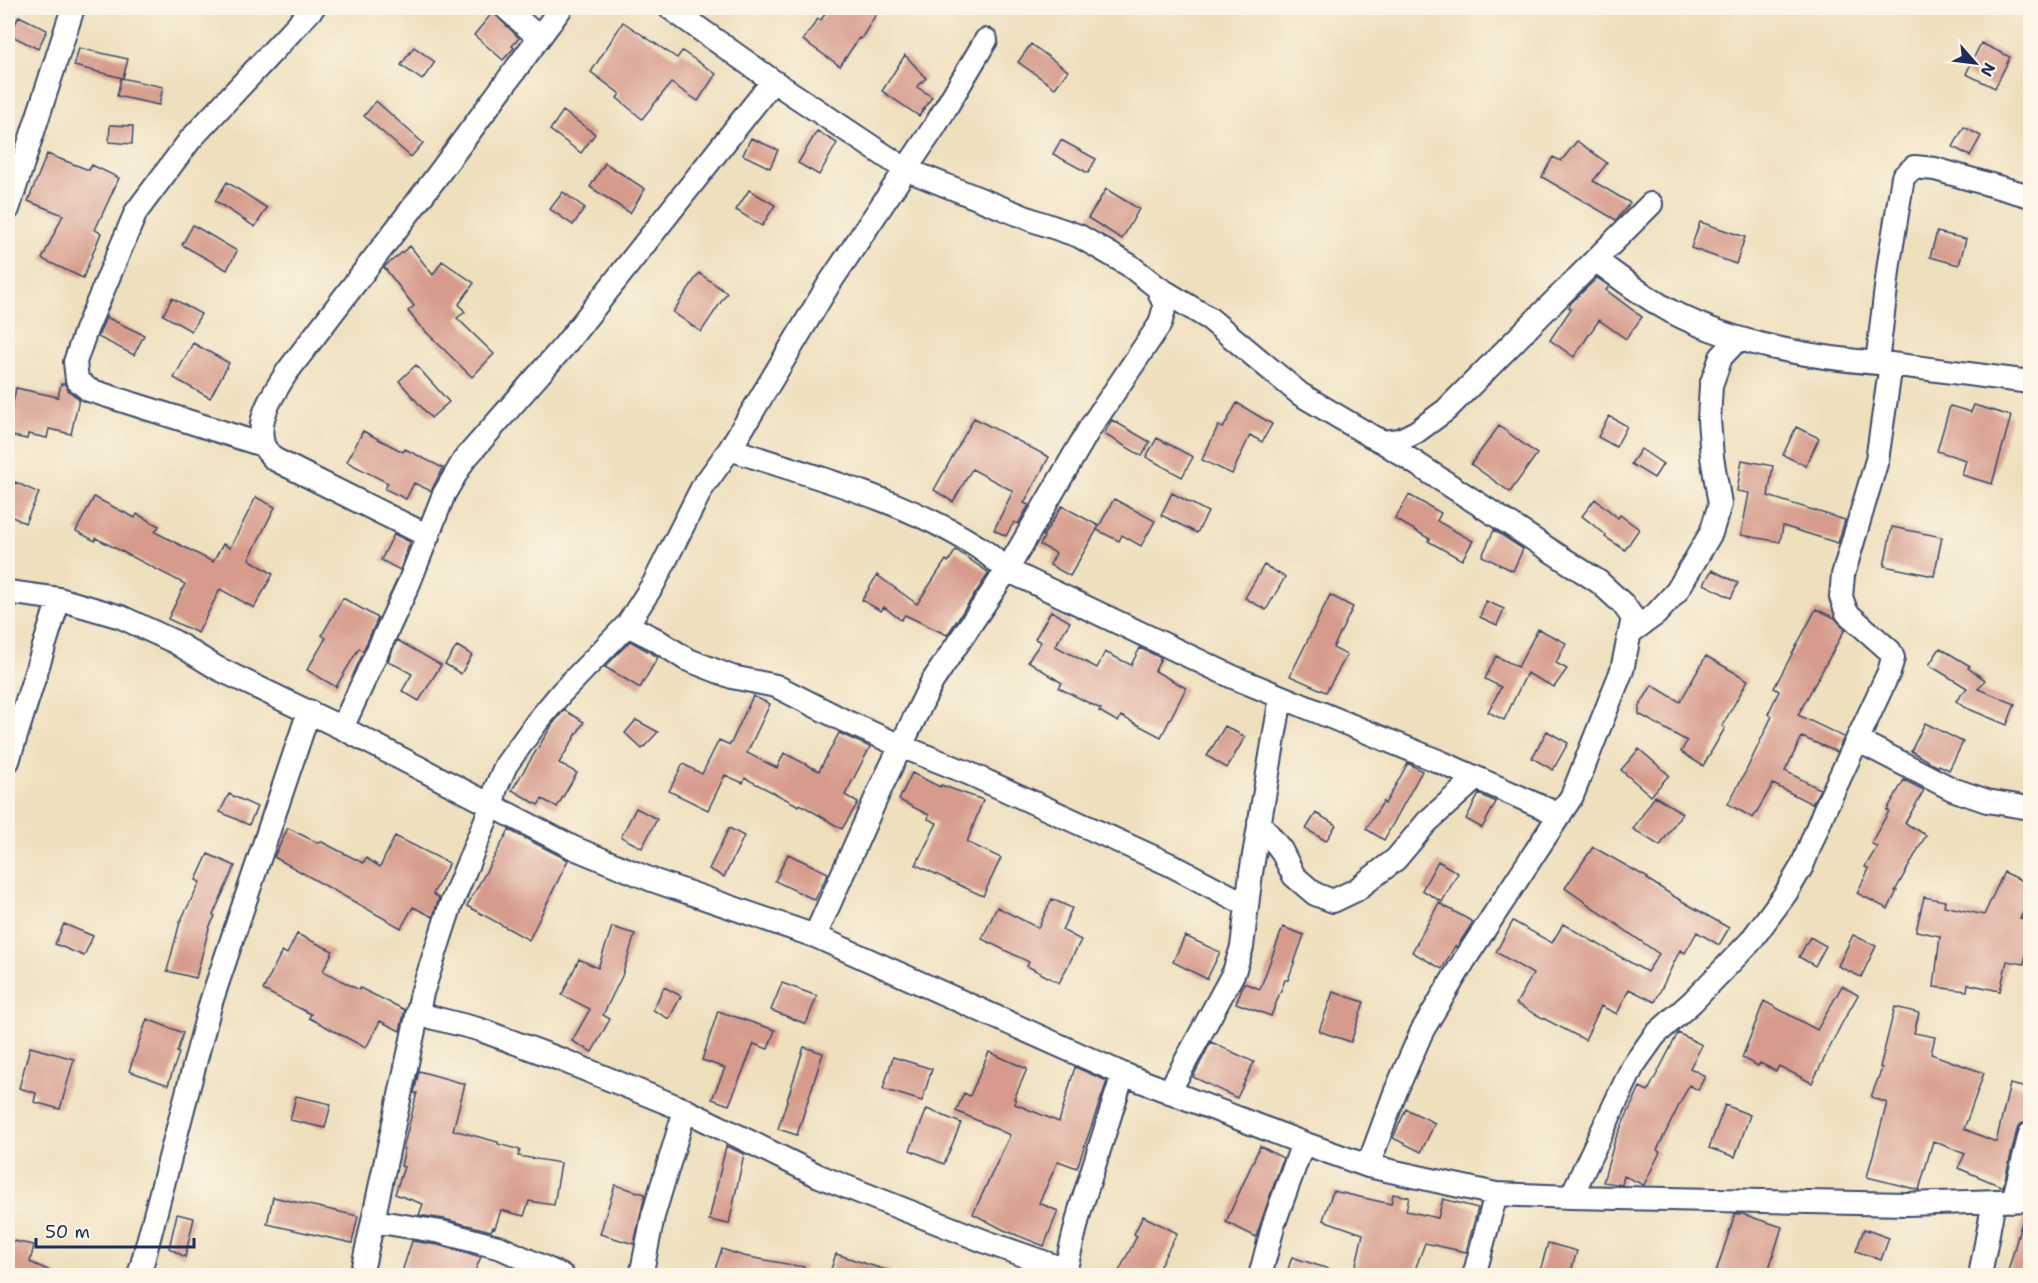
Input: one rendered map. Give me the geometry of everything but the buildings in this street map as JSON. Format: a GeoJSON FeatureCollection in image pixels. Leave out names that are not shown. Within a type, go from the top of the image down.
{"type":"FeatureCollection","features":[{"type":"Feature","properties":{"kind":"street"},"geometry":{"type":"LineString","coordinates":[[8,209],[73,8]]}},
{"type":"Feature","properties":{"kind":"street"},"geometry":{"type":"LineString","coordinates":[[313,8],[190,140],[136,212],[86,330],[75,362],[77,380],[89,390],[263,445],[274,459],[428,536]]}},
{"type":"Feature","properties":{"kind":"street"},"geometry":{"type":"LineString","coordinates":[[506,8],[539,38]]}},
{"type":"Feature","properties":{"kind":"street"},"geometry":{"type":"LineString","coordinates":[[263,445],[262,424],[269,401],[287,372],[434,180],[561,8]]}},
{"type":"Feature","properties":{"kind":"street"},"geometry":{"type":"LineString","coordinates":[[670,8],[773,81],[905,169],[1032,220],[1079,236],[1129,265],[1157,287],[1210,319],[1300,394],[1383,442],[1599,582],[1623,604],[1633,618],[1618,679],[1572,796],[1465,959],[1422,1031],[1395,1093],[1368,1166]]}},
{"type":"Feature","properties":{"kind":"street"},"geometry":{"type":"LineString","coordinates":[[361,1275],[422,993],[450,907],[506,765],[561,693],[627,625],[654,583],[702,488],[730,449],[829,284],[935,126],[986,40]]}},
{"type":"Feature","properties":{"kind":"street"},"geometry":{"type":"LineString","coordinates":[[342,728],[428,536],[444,494],[464,460],[564,346],[773,81]]}},
{"type":"Feature","properties":{"kind":"street"},"geometry":{"type":"LineString","coordinates":[[1571,1197],[1633,1066],[1655,1035],[1692,1002],[1750,942],[1786,893],[1802,866],[1824,812],[1889,672],[1893,658],[1890,651],[1847,613],[1841,597],[1843,576],[1876,460],[1889,263],[1903,177],[1914,168],[1935,169],[2031,196]]}},
{"type":"Feature","properties":{"kind":"street"},"geometry":{"type":"LineString","coordinates":[[1383,442],[1400,440],[1416,432],[1446,410],[1597,261],[1651,204]]}},
{"type":"Feature","properties":{"kind":"street"},"geometry":{"type":"LineString","coordinates":[[1597,261],[1672,312],[1738,339],[1785,349],[2031,382]]}},
{"type":"Feature","properties":{"kind":"street"},"geometry":{"type":"LineString","coordinates":[[815,936],[932,682],[1007,570],[1090,428],[1160,324],[1165,306],[1157,287]]}},
{"type":"Feature","properties":{"kind":"street"},"geometry":{"type":"LineString","coordinates":[[1631,632],[1656,614],[1677,591],[1711,533],[1720,504],[1708,420],[1711,385],[1721,357],[1738,339]]}},
{"type":"Feature","properties":{"kind":"street"},"geometry":{"type":"LineString","coordinates":[[730,449],[894,504],[971,543],[1007,570],[1233,677],[1560,815]]}},
{"type":"Feature","properties":{"kind":"street"},"geometry":{"type":"LineString","coordinates":[[8,592],[59,599],[121,617],[175,642],[217,668],[309,711],[574,848],[652,880],[815,936],[1123,1074],[1368,1166],[1496,1194],[1906,1204],[2013,1201]]}},
{"type":"Feature","properties":{"kind":"street"},"geometry":{"type":"LineString","coordinates":[[8,761],[59,599]]}},
{"type":"Feature","properties":{"kind":"street"},"geometry":{"type":"LineString","coordinates":[[627,625],[655,639],[686,659],[732,676],[776,686],[901,747],[968,773],[1171,865],[1247,905]]}},
{"type":"Feature","properties":{"kind":"street"},"geometry":{"type":"LineString","coordinates":[[1169,1092],[1234,972],[1242,947],[1259,822],[1281,697]]}},
{"type":"Feature","properties":{"kind":"street"},"geometry":{"type":"LineString","coordinates":[[139,1275],[211,1002],[309,711]]}},
{"type":"Feature","properties":{"kind":"street"},"geometry":{"type":"LineString","coordinates":[[1857,740],[1952,789],[1987,801],[2031,808]]}},
{"type":"Feature","properties":{"kind":"street"},"geometry":{"type":"LineString","coordinates":[[1259,822],[1281,850],[1294,876],[1315,894],[1333,901],[1356,890],[1396,859],[1427,822],[1476,778]]}},
{"type":"Feature","properties":{"kind":"street"},"geometry":{"type":"LineString","coordinates":[[418,1014],[478,1029],[562,1060],[685,1110],[819,1176],[1065,1273],[1080,1210],[1123,1074]]}},
{"type":"Feature","properties":{"kind":"street"},"geometry":{"type":"LineString","coordinates":[[641,1275],[666,1167],[676,1143],[685,1110]]}},
{"type":"Feature","properties":{"kind":"street"},"geometry":{"type":"LineString","coordinates":[[1980,1275],[2013,1201],[2031,1134]]}},
{"type":"Feature","properties":{"kind":"street"},"geometry":{"type":"LineString","coordinates":[[1260,1275],[1274,1223],[1303,1143]]}},
{"type":"Feature","properties":{"kind":"street"},"geometry":{"type":"LineString","coordinates":[[1474,1275],[1496,1194]]}},
{"type":"Feature","properties":{"kind":"street"},"geometry":{"type":"LineString","coordinates":[[374,1221],[441,1232],[501,1248],[563,1275]]}}]}
